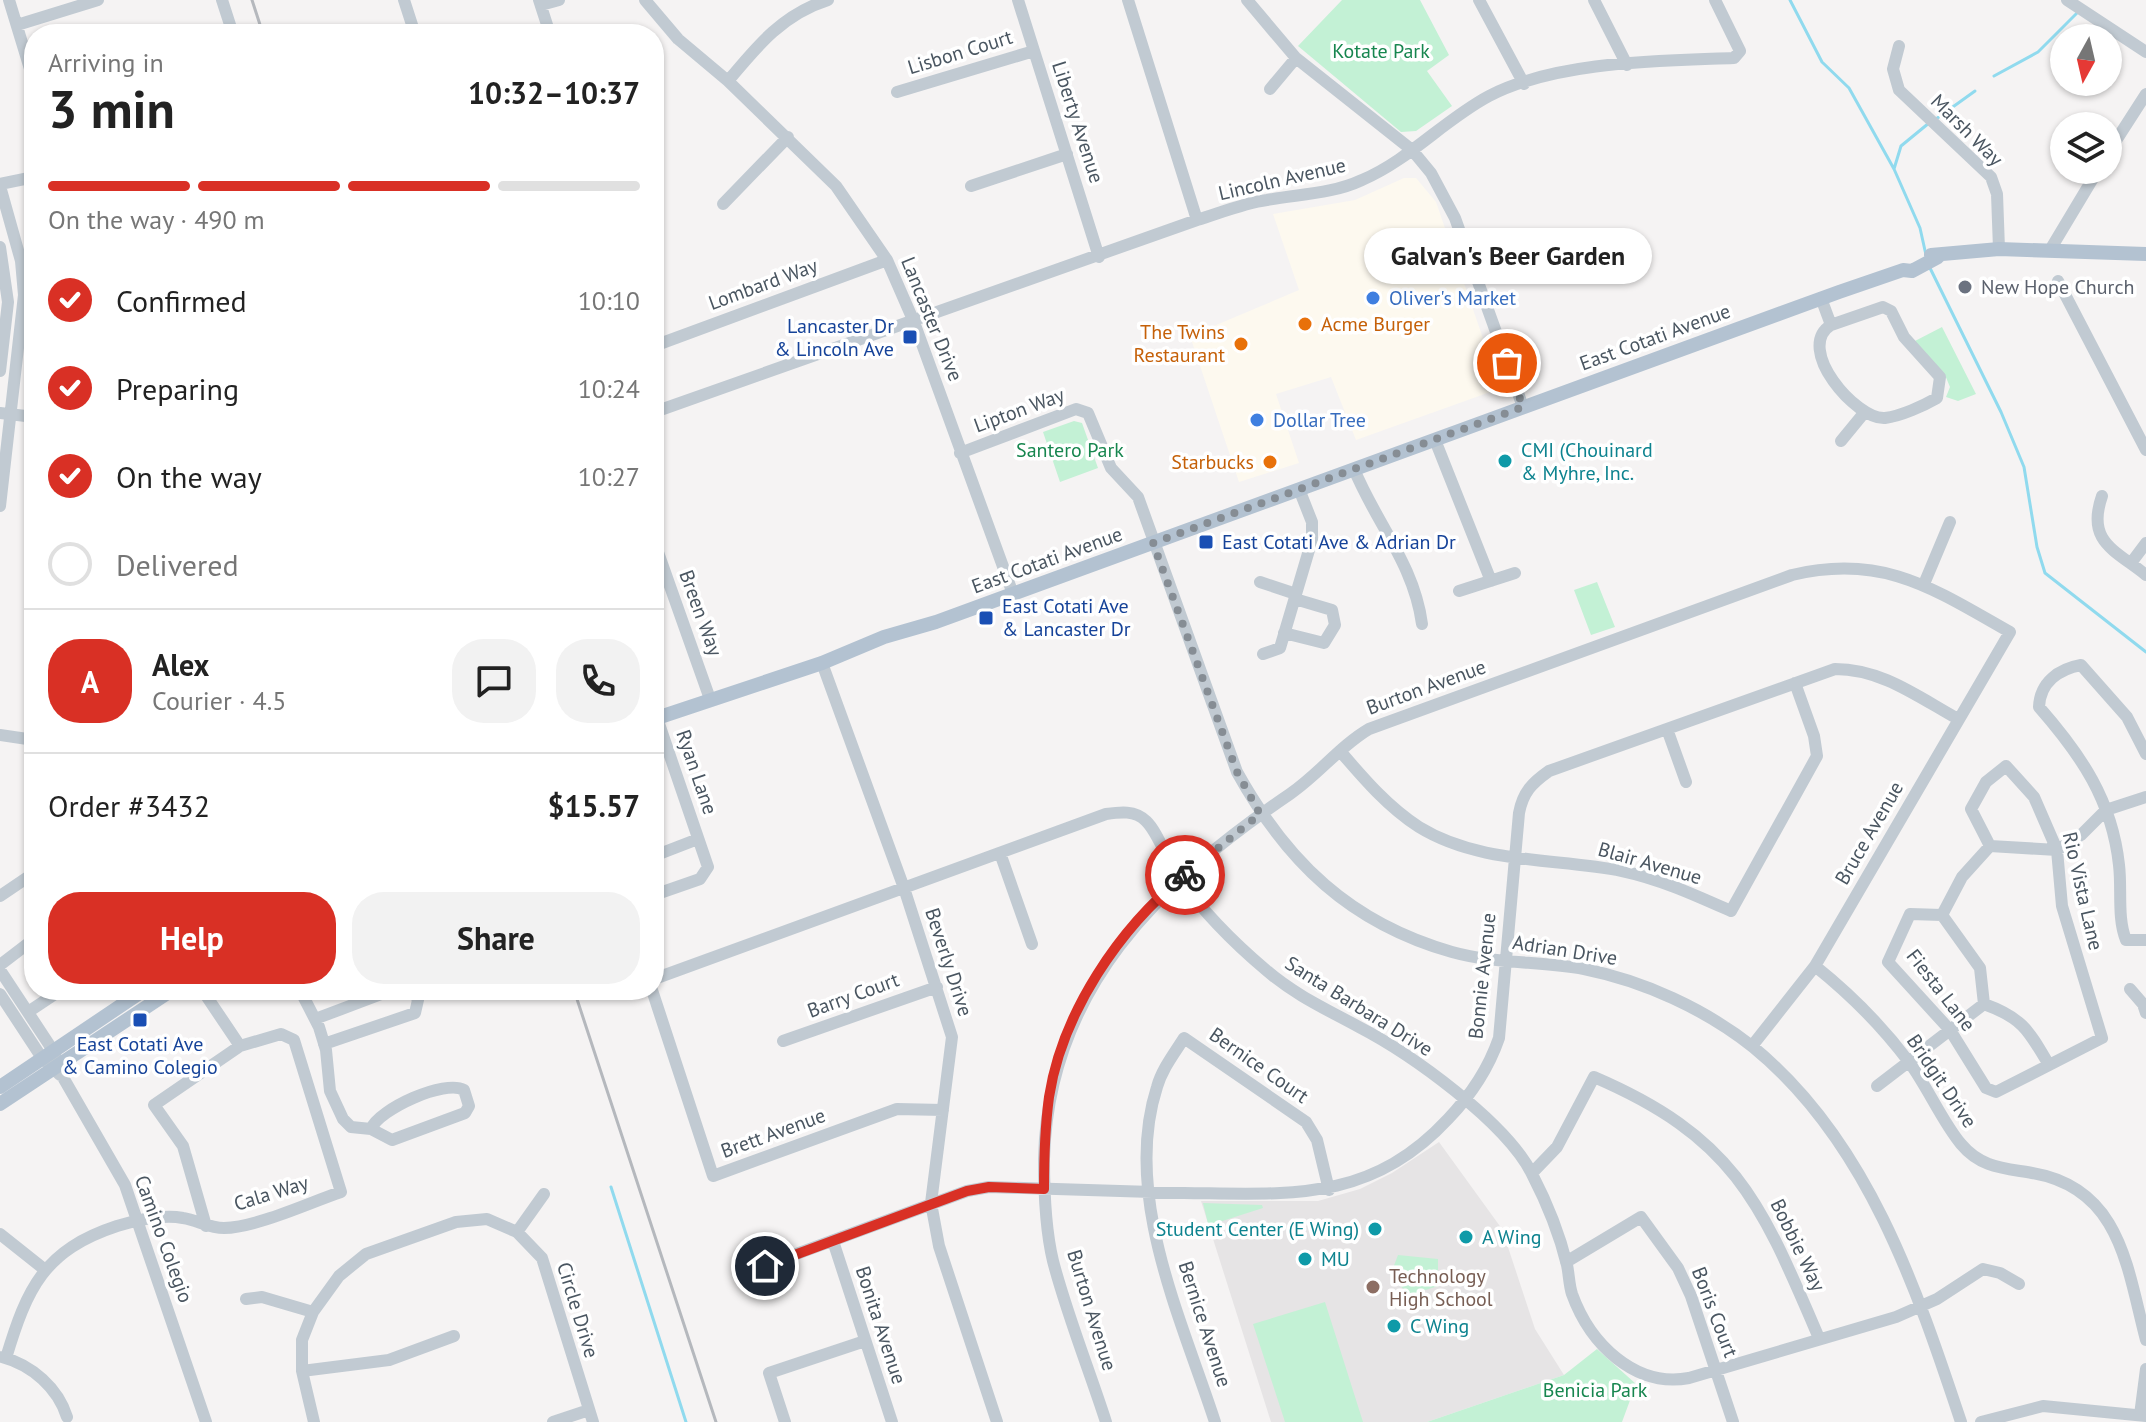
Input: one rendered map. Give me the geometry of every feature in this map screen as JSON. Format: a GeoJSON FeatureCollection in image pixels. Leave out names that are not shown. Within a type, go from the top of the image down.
{"type":"FeatureCollection","features":[{"type":"Feature","properties":{"kind":"main road","name":"East Cotati Avenue"},"geometry":{"type":"LineString","coordinates":[[664,715],[822,663],[884,637],[1013,594],[1938,257],[1999,249],[2146,254]]}},
{"type":"Feature","properties":{"kind":"main road"},"geometry":{"type":"LineString","coordinates":[[0,1104],[131,1000]]}},
{"type":"Feature","properties":{"kind":"main road"},"geometry":{"type":"LineString","coordinates":[[0,1087],[155,1000]]}},
{"type":"Feature","properties":{"kind":"street"},"geometry":{"type":"LineString","coordinates":[[9,0],[24,48]]}},
{"type":"Feature","properties":{"kind":"street"},"geometry":{"type":"LineString","coordinates":[[17,25],[98,0]]}},
{"type":"Feature","properties":{"kind":"street"},"geometry":{"type":"LineString","coordinates":[[222,0],[230,24]]}},
{"type":"Feature","properties":{"kind":"street"},"geometry":{"type":"LineString","coordinates":[[404,0],[412,24]]}},
{"type":"Feature","properties":{"kind":"street"},"geometry":{"type":"LineString","coordinates":[[547,24],[540,3],[559,0]]}},
{"type":"Feature","properties":{"kind":"street","name":"Lancaster Drive"},"geometry":{"type":"LineString","coordinates":[[645,0],[678,39],[788,137],[855,209],[887,260],[914,322],[1013,594]]}},
{"type":"Feature","properties":{"kind":"street"},"geometry":{"type":"LineString","coordinates":[[728,81],[776,29],[814,5],[828,0]]}},
{"type":"Feature","properties":{"kind":"street","name":"Liberty Avenue"},"geometry":{"type":"LineString","coordinates":[[1018,0],[1099,257]]}},
{"type":"Feature","properties":{"kind":"street"},"geometry":{"type":"LineString","coordinates":[[1128,0],[1197,220]]}},
{"type":"Feature","properties":{"kind":"street"},"geometry":{"type":"LineString","coordinates":[[1247,0],[1296,58],[1412,150],[1431,173],[1455,218],[1523,407]]}},
{"type":"Feature","properties":{"kind":"street"},"geometry":{"type":"LineString","coordinates":[[1479,0],[1524,84]]}},
{"type":"Feature","properties":{"kind":"street"},"geometry":{"type":"LineString","coordinates":[[1594,0],[1627,65]]}},
{"type":"Feature","properties":{"kind":"street","name":"Lincoln Avenue"},"geometry":{"type":"LineString","coordinates":[[664,409],[1197,220],[1264,200],[1331,191],[1361,181],[1489,96],[1524,84],[1555,75],[1627,65],[1734,58],[1740,51],[1715,0]]}},
{"type":"Feature","properties":{"kind":"street"},"geometry":{"type":"LineString","coordinates":[[2075,6],[2146,52]]}},
{"type":"Feature","properties":{"kind":"street","name":"Marsh Way"},"geometry":{"type":"LineString","coordinates":[[1899,46],[1893,69],[1899,90],[1991,177],[1997,194],[1999,249]]}},
{"type":"Feature","properties":{"kind":"street","name":"Lisbon Court"},"geometry":{"type":"LineString","coordinates":[[897,92],[1034,51]]}},
{"type":"Feature","properties":{"kind":"street"},"geometry":{"type":"LineString","coordinates":[[1270,89],[1296,58]]}},
{"type":"Feature","properties":{"kind":"street"},"geometry":{"type":"LineString","coordinates":[[2122,131],[2146,94]]}},
{"type":"Feature","properties":{"kind":"street"},"geometry":{"type":"LineString","coordinates":[[723,204],[788,137]]}},
{"type":"Feature","properties":{"kind":"street"},"geometry":{"type":"LineString","coordinates":[[971,186],[1067,154]]}},
{"type":"Feature","properties":{"kind":"street"},"geometry":{"type":"LineString","coordinates":[[0,506],[6,414],[24,295],[19,249],[0,185],[24,179]]}},
{"type":"Feature","properties":{"kind":"street"},"geometry":{"type":"LineString","coordinates":[[2050,250],[2090,184]]}},
{"type":"Feature","properties":{"kind":"street"},"geometry":{"type":"LineString","coordinates":[[0,247],[8,302],[0,371]]}},
{"type":"Feature","properties":{"kind":"street","name":"Lombard Way"},"geometry":{"type":"LineString","coordinates":[[664,342],[887,260]]}},
{"type":"Feature","properties":{"kind":"street"},"geometry":{"type":"LineString","coordinates":[[2058,281],[2146,450]]}},
{"type":"Feature","properties":{"kind":"street"},"geometry":{"type":"LineString","coordinates":[[1821,298],[1831,325]]}},
{"type":"Feature","properties":{"kind":"street"},"geometry":{"type":"LineString","coordinates":[[1875,309],[1887,309],[1904,337],[1940,377],[1940,392],[1927,404],[1884,418],[1864,413],[1822,366],[1819,340],[1831,325],[1875,309]]}},
{"type":"Feature","properties":{"kind":"street","name":"Lipton Way"},"geometry":{"type":"LineString","coordinates":[[960,453],[1080,409],[1091,417],[1115,476],[1138,497],[1153,543]]}},
{"type":"Feature","properties":{"kind":"street"},"geometry":{"type":"LineString","coordinates":[[1841,441],[1864,413]]}},
{"type":"Feature","properties":{"kind":"street"},"geometry":{"type":"LineString","coordinates":[[1435,440],[1491,581]]}},
{"type":"Feature","properties":{"kind":"street"},"geometry":{"type":"LineString","coordinates":[[1354,469],[1377,519],[1407,566],[1416,588],[1422,624]]}},
{"type":"Feature","properties":{"kind":"street"},"geometry":{"type":"LineString","coordinates":[[1263,654],[1280,648],[1314,530],[1299,489]]}},
{"type":"Feature","properties":{"kind":"street"},"geometry":{"type":"LineString","coordinates":[[2102,496],[2097,510],[2098,533],[2104,543],[2146,575]]}},
{"type":"Feature","properties":{"kind":"street"},"geometry":{"type":"LineString","coordinates":[[1924,584],[1950,522]]}},
{"type":"Feature","properties":{"kind":"street","name":"Adrian Drive"},"geometry":{"type":"LineString","coordinates":[[1153,543],[1237,772],[1260,814],[1296,860],[1331,892],[1372,919],[1413,939],[1454,952],[1585,970],[1632,982],[1685,1004],[1752,1046],[1797,1088],[1850,1156],[1893,1242],[1961,1422]]}},
{"type":"Feature","properties":{"kind":"street"},"geometry":{"type":"LineString","coordinates":[[2131,563],[2146,543]]}},
{"type":"Feature","properties":{"kind":"street","name":"Burton Avenue"},"geometry":{"type":"LineString","coordinates":[[1106,1422],[1053,1260],[1044,1189],[1049,1094],[1076,1014],[1107,960],[1133,927],[1179,879],[1260,814],[1325,768],[1340,751],[1369,729],[1792,575],[1835,567],[1862,567],[1891,572],[1924,584],[2010,632]]}},
{"type":"Feature","properties":{"kind":"street","name":"Breen Way"},"geometry":{"type":"LineString","coordinates":[[664,569],[710,699]]}},
{"type":"Feature","properties":{"kind":"street"},"geometry":{"type":"LineString","coordinates":[[1459,591],[1515,573]]}},
{"type":"Feature","properties":{"kind":"street"},"geometry":{"type":"LineString","coordinates":[[1260,582],[1332,610],[1335,625],[1324,643],[1284,633]]}},
{"type":"Feature","properties":{"kind":"street","name":"Bruce Avenue"},"geometry":{"type":"LineString","coordinates":[[1752,1046],[1815,966],[2010,632]]}},
{"type":"Feature","properties":{"kind":"street","name":"Beverly Drive"},"geometry":{"type":"LineString","coordinates":[[822,663],[904,888],[952,1037],[931,1203],[939,1246],[997,1422]]}},
{"type":"Feature","properties":{"kind":"street"},"geometry":{"type":"LineString","coordinates":[[2146,754],[2127,717],[2081,665],[2066,668],[2045,685],[2039,707],[2078,752],[2106,810],[2117,845],[2123,932],[2130,942],[2146,940]]}},
{"type":"Feature","properties":{"kind":"street","name":"Bonnie Avenue"},"geometry":{"type":"LineString","coordinates":[[742,1274],[931,1203],[989,1187],[1273,1194],[1329,1190],[1371,1177],[1427,1142],[1464,1101],[1487,1068],[1499,1038],[1522,796],[1533,782],[1549,771],[1835,669],[1862,669],[1882,676],[1958,719]]}},
{"type":"Feature","properties":{"kind":"street","name":"Blair Avenue"},"geometry":{"type":"LineString","coordinates":[[1340,751],[1387,803],[1421,828],[1464,847],[1625,872],[1678,888],[1731,911],[1817,756],[1814,736],[1795,683]]}},
{"type":"Feature","properties":{"kind":"street"},"geometry":{"type":"LineString","coordinates":[[1667,729],[1686,782]]}},
{"type":"Feature","properties":{"kind":"street"},"geometry":{"type":"LineString","coordinates":[[0,735],[24,740]]}},
{"type":"Feature","properties":{"kind":"street","name":"Ryan Lane"},"geometry":{"type":"LineString","coordinates":[[664,741],[708,867],[700,879],[664,892]]}},
{"type":"Feature","properties":{"kind":"street","name":"Rio Vista Lane"},"geometry":{"type":"LineString","coordinates":[[1990,846],[1971,809],[1986,782],[2006,766],[2034,797],[2057,850],[2062,906],[2102,1038]]}},
{"type":"Feature","properties":{"kind":"street"},"geometry":{"type":"LineString","coordinates":[[1984,1004],[1980,968],[1942,915],[1962,877],[1990,846],[2057,850],[2081,835],[2106,810],[2146,797]]}},
{"type":"Feature","properties":{"kind":"street","name":"Santa Barbara Drive"},"geometry":{"type":"LineString","coordinates":[[664,975],[1106,814],[1127,811],[1147,821],[1179,879],[1212,919],[1268,973],[1310,1002],[1401,1052],[1509,1141],[1532,1173],[1566,1262],[1572,1294],[1590,1329],[1624,1365],[1660,1381],[1689,1378],[1920,1307],[1983,1269],[2000,1273],[2019,1284]]}},
{"type":"Feature","properties":{"kind":"street","name":"Ryan Lane"},"geometry":{"type":"LineString","coordinates":[[664,852],[698,839]]}},
{"type":"Feature","properties":{"kind":"street"},"geometry":{"type":"LineString","coordinates":[[1000,853],[1032,944]]}},
{"type":"Feature","properties":{"kind":"street"},"geometry":{"type":"LineString","coordinates":[[0,896],[24,880]]}},
{"type":"Feature","properties":{"kind":"street","name":"Fiesta Lane"},"geometry":{"type":"LineString","coordinates":[[1942,915],[1910,914],[1888,962],[1950,1030],[1986,1088],[1996,1092],[2102,1038]]}},
{"type":"Feature","properties":{"kind":"street"},"geometry":{"type":"LineString","coordinates":[[0,968],[24,948]]}},
{"type":"Feature","properties":{"kind":"street","name":"Bridgit Drive"},"geometry":{"type":"LineString","coordinates":[[1815,966],[1866,1011],[1909,1062],[1959,1143],[1974,1157],[1999,1170],[2032,1173],[2059,1180],[2078,1191],[2111,1222],[2127,1262],[2146,1340]]}},
{"type":"Feature","properties":{"kind":"street","name":"Camino Colegio"},"geometry":{"type":"LineString","coordinates":[[0,968],[125,1185],[206,1422]]}},
{"type":"Feature","properties":{"kind":"street","name":"Barry Court"},"geometry":{"type":"LineString","coordinates":[[783,1041],[937,987]]}},
{"type":"Feature","properties":{"kind":"street"},"geometry":{"type":"LineString","coordinates":[[2130,989],[2140,999],[2146,1013]]}},
{"type":"Feature","properties":{"kind":"street","name":"Camino Colegio"},"geometry":{"type":"LineString","coordinates":[[0,994],[52,1060]]}},
{"type":"Feature","properties":{"kind":"street"},"geometry":{"type":"LineString","coordinates":[[28,1012],[46,1000]]}},
{"type":"Feature","properties":{"kind":"street"},"geometry":{"type":"LineString","coordinates":[[206,1226],[183,1146],[154,1105],[240,1046],[209,1000]]}},
{"type":"Feature","properties":{"kind":"street"},"geometry":{"type":"LineString","coordinates":[[305,1000],[324,1044],[330,1091],[343,1119],[351,1127],[371,1129],[384,1138],[399,1139],[465,1113],[468,1100],[464,1090],[446,1086],[403,1103],[374,1120],[371,1129]]}},
{"type":"Feature","properties":{"kind":"street"},"geometry":{"type":"LineString","coordinates":[[315,1019],[365,1000]]}},
{"type":"Feature","properties":{"kind":"street"},"geometry":{"type":"LineString","coordinates":[[324,1044],[415,1013],[418,1000]]}},
{"type":"Feature","properties":{"kind":"street","name":"Brett Avenue"},"geometry":{"type":"LineString","coordinates":[[655,1000],[713,1176],[897,1109],[943,1110]]}},
{"type":"Feature","properties":{"kind":"street"},"geometry":{"type":"LineString","coordinates":[[1877,1086],[1984,1004]]}},
{"type":"Feature","properties":{"kind":"street"},"geometry":{"type":"LineString","coordinates":[[1984,1004],[2007,1012],[2025,1024],[2049,1065]]}},
{"type":"Feature","properties":{"kind":"street","name":"Cala Way"},"geometry":{"type":"LineString","coordinates":[[3,1358],[19,1316],[44,1269],[70,1246],[137,1219],[183,1218],[206,1226],[227,1228],[341,1192],[294,1040],[281,1034],[240,1046]]}},
{"type":"Feature","properties":{"kind":"street","name":"Bernice Court"},"geometry":{"type":"LineString","coordinates":[[1148,1192],[1147,1155],[1157,1086],[1184,1038],[1306,1122],[1317,1140],[1329,1190]]}},
{"type":"Feature","properties":{"kind":"street","name":"Bobbie Way"},"geometry":{"type":"LineString","coordinates":[[1532,1173],[1557,1147],[1594,1077],[1649,1102],[1710,1146],[1750,1194],[1774,1233],[1819,1338]]}},
{"type":"Feature","properties":{"kind":"street","name":"Bernice Avenue"},"geometry":{"type":"LineString","coordinates":[[1148,1192],[1153,1229],[1215,1422]]}},
{"type":"Feature","properties":{"kind":"street"},"geometry":{"type":"LineString","coordinates":[[314,1422],[302,1371],[302,1340],[313,1312],[339,1276],[366,1254],[456,1222],[487,1219],[517,1232],[544,1194]]}},
{"type":"Feature","properties":{"kind":"street","name":"Boris Court"},"geometry":{"type":"LineString","coordinates":[[1566,1262],[1641,1217],[1678,1268],[1703,1323],[1733,1422]]}},
{"type":"Feature","properties":{"kind":"street","name":"Circle Drive"},"geometry":{"type":"LineString","coordinates":[[517,1232],[542,1258],[591,1416]]}},
{"type":"Feature","properties":{"kind":"street"},"geometry":{"type":"LineString","coordinates":[[0,1234],[44,1269]]}},
{"type":"Feature","properties":{"kind":"street","name":"Bonita Avenue"},"geometry":{"type":"LineString","coordinates":[[833,1241],[892,1422]]}},
{"type":"Feature","properties":{"kind":"street"},"geometry":{"type":"LineString","coordinates":[[246,1299],[262,1297],[313,1312]]}},
{"type":"Feature","properties":{"kind":"street"},"geometry":{"type":"LineString","coordinates":[[302,1371],[389,1360],[454,1336]]}},
{"type":"Feature","properties":{"kind":"street"},"geometry":{"type":"LineString","coordinates":[[785,1422],[769,1373],[865,1341]]}},
{"type":"Feature","properties":{"kind":"street"},"geometry":{"type":"LineString","coordinates":[[3,1358],[43,1379],[61,1399],[67,1417]]}},
{"type":"Feature","properties":{"kind":"street"},"geometry":{"type":"LineString","coordinates":[[1981,1422],[2043,1406],[2143,1416],[2146,1369]]}},
{"type":"Feature","properties":{"kind":"street"},"geometry":{"type":"LineString","coordinates":[[553,1422],[591,1416]]}},
{"type":"Feature","properties":{"kind":"shaded area"},"geometry":{"type":"Polygon","coordinates":[[[1404,178],[1416,178],[1436,202],[1496,376],[1493,391],[1356,440],[1331,377],[1276,394],[1299,463],[1239,482],[1190,336],[1299,290],[1273,214],[1355,200],[1404,178]]]}},
{"type":"Feature","properties":{"kind":"shaded area","name":"Technology High School"},"geometry":{"type":"Polygon","coordinates":[[[1439,1142],[1502,1229],[1535,1329],[1564,1375],[1427,1422],[1271,1422],[1201,1201],[1318,1201],[1360,1189],[1392,1173],[1439,1142]]]}},
{"type":"Feature","properties":{"kind":"green space","name":"Kotate Park"},"geometry":{"type":"Polygon","coordinates":[[[1342,0],[1420,0],[1449,55],[1427,71],[1452,106],[1416,131],[1401,132],[1298,46],[1342,0]]]}},
{"type":"Feature","properties":{"kind":"green space"},"geometry":{"type":"Polygon","coordinates":[[[1942,327],[1976,394],[1958,401],[1946,397],[1950,387],[1945,375],[1913,342],[1942,327]]]}},
{"type":"Feature","properties":{"kind":"green space","name":"Santero Park"},"geometry":{"type":"Polygon","coordinates":[[[1074,421],[1082,423],[1098,468],[1060,482],[1043,432],[1074,421]]]}},
{"type":"Feature","properties":{"kind":"green space"},"geometry":{"type":"Polygon","coordinates":[[[1597,582],[1615,627],[1591,635],[1574,590],[1597,582]]]}},
{"type":"Feature","properties":{"kind":"green space"},"geometry":{"type":"Polygon","coordinates":[[[1203,1203],[1262,1205],[1263,1208],[1216,1223],[1217,1230],[1210,1232],[1203,1203]]]}},
{"type":"Feature","properties":{"kind":"green space"},"geometry":{"type":"Polygon","coordinates":[[[1398,1255],[1438,1259],[1438,1286],[1410,1295],[1390,1276],[1398,1255]]]}},
{"type":"Feature","properties":{"kind":"green space"},"geometry":{"type":"Polygon","coordinates":[[[1325,1302],[1363,1422],[1285,1422],[1253,1324],[1325,1302]]]}},
{"type":"Feature","properties":{"kind":"green space","name":"Benicia Park"},"geometry":{"type":"Polygon","coordinates":[[[1597,1349],[1636,1384],[1622,1422],[1427,1422],[1564,1375],[1597,1349]]]}},
{"type":"Feature","properties":{"kind":"waterway"},"geometry":{"type":"LineString","coordinates":[[1790,0],[1822,62],[1849,88],[1894,169],[1920,228],[1926,255]]}},
{"type":"Feature","properties":{"kind":"waterway"},"geometry":{"type":"LineString","coordinates":[[1994,76],[2038,52],[2079,11]]}},
{"type":"Feature","properties":{"kind":"waterway"},"geometry":{"type":"LineString","coordinates":[[1936,119],[1975,91]]}},
{"type":"Feature","properties":{"kind":"waterway"},"geometry":{"type":"LineString","coordinates":[[1894,169],[1901,146],[1929,123]]}},
{"type":"Feature","properties":{"kind":"waterway"},"geometry":{"type":"LineString","coordinates":[[1929,266],[2001,412],[2024,467],[2037,547],[2045,573],[2146,652]]}},
{"type":"Feature","properties":{"kind":"waterway"},"geometry":{"type":"LineString","coordinates":[[611,1187],[686,1422]]}},
{"type":"Feature","properties":{"kind":"railway"},"geometry":{"type":"LineString","coordinates":[[252,0],[260,24]]}},
{"type":"Feature","properties":{"kind":"railway"},"geometry":{"type":"LineString","coordinates":[[577,1000],[716,1422]]}},
{"type":"Feature","properties":{"kind":"way so far"},"geometry":{"type":"LineString","coordinates":[[1185,875],[1260,814],[1237,772],[1153,543],[1523,407],[1507,363]]}},
{"type":"Feature","properties":{"kind":"place","name":"New Hope Church"},"geometry":{"type":"Point","coordinates":[1965,287]}},
{"type":"Feature","properties":{"kind":"place","name":"Oliver's Market"},"geometry":{"type":"Point","coordinates":[1373,298]}},
{"type":"Feature","properties":{"kind":"place","name":"Acme Burger"},"geometry":{"type":"Point","coordinates":[1305,324]}},
{"type":"Feature","properties":{"kind":"place","name":"Lancaster Dr & Lincoln Ave"},"geometry":{"type":"Point","coordinates":[910,337]}},
{"type":"Feature","properties":{"kind":"place","name":"The Twins Restaurant"},"geometry":{"type":"Point","coordinates":[1241,344]}},
{"type":"Feature","properties":{"kind":"place","name":"Galvan's Beer Garden"},"geometry":{"type":"Point","coordinates":[1507,363]}},
{"type":"Feature","properties":{"kind":"place","name":"Dollar Tree"},"geometry":{"type":"Point","coordinates":[1257,420]}},
{"type":"Feature","properties":{"kind":"place","name":"CMI (Chouinard & Myhre, Inc."},"geometry":{"type":"Point","coordinates":[1505,461]}},
{"type":"Feature","properties":{"kind":"place","name":"Starbucks"},"geometry":{"type":"Point","coordinates":[1270,462]}},
{"type":"Feature","properties":{"kind":"place","name":"East Cotati Ave & Adrian Dr"},"geometry":{"type":"Point","coordinates":[1206,542]}},
{"type":"Feature","properties":{"kind":"place","name":"East Cotati Ave & Lancaster Dr"},"geometry":{"type":"Point","coordinates":[986,618]}},
{"type":"Feature","properties":{"kind":"place","name":"East Cotati Ave & Camino Colegio"},"geometry":{"type":"Point","coordinates":[140,1020]}},
{"type":"Feature","properties":{"kind":"place","name":"Student Center (E Wing)"},"geometry":{"type":"Point","coordinates":[1375,1229]}},
{"type":"Feature","properties":{"kind":"place","name":"A Wing"},"geometry":{"type":"Point","coordinates":[1466,1237]}},
{"type":"Feature","properties":{"kind":"place","name":"MU"},"geometry":{"type":"Point","coordinates":[1305,1259]}},
{"type":"Feature","properties":{"kind":"place","name":"Technology High School"},"geometry":{"type":"Point","coordinates":[1373,1287]}},
{"type":"Feature","properties":{"kind":"place","name":"C Wing"},"geometry":{"type":"Point","coordinates":[1394,1326]}},
{"type":"Feature","properties":{"kind":"route"},"geometry":{"type":"LineString","coordinates":[[765,1266],[967,1191],[989,1187],[1044,1189],[1049,1094],[1076,1014],[1107,960],[1133,927],[1185,875]]}}]}
